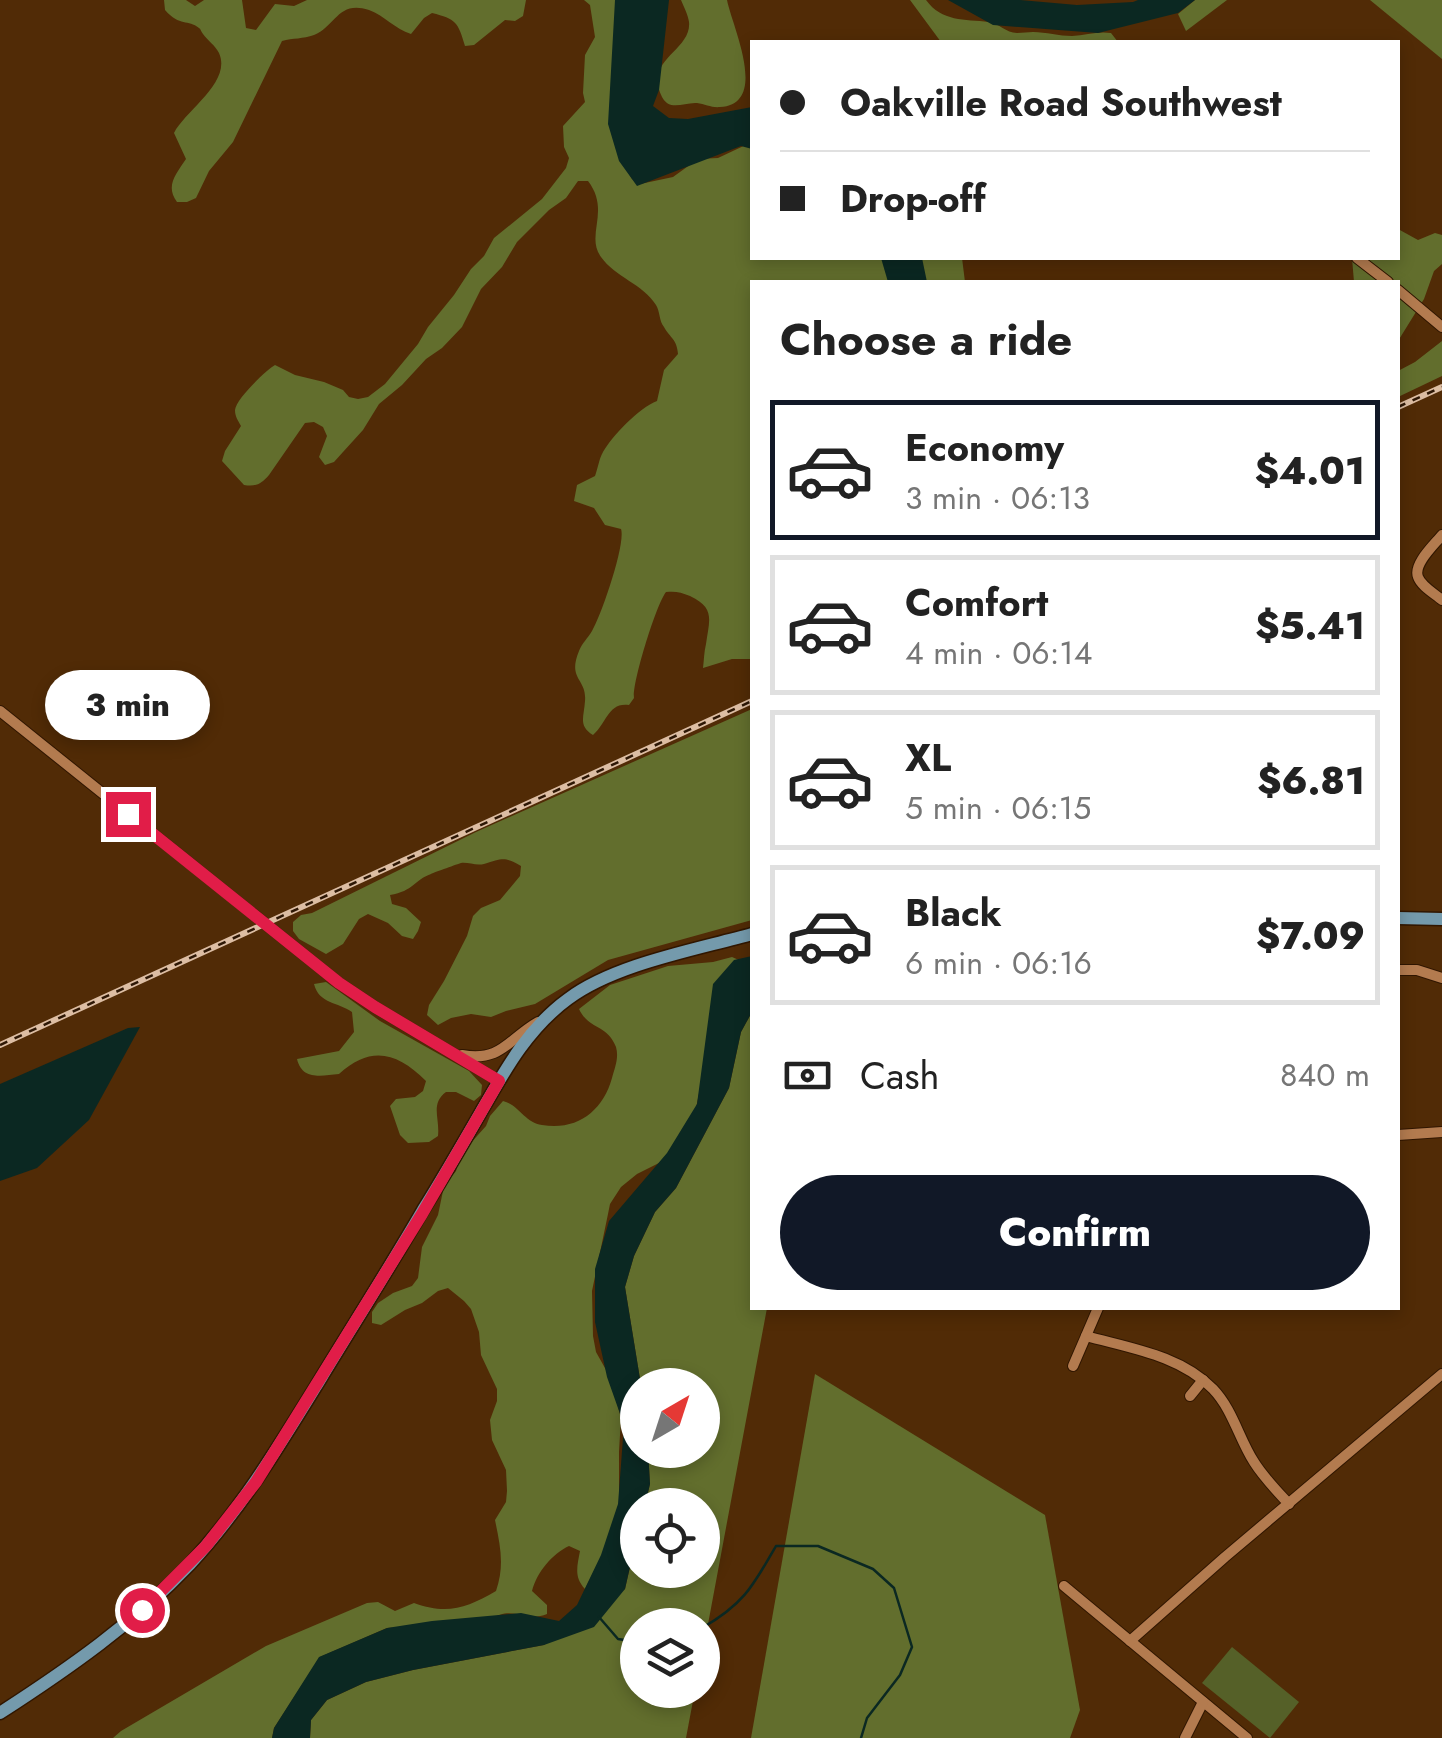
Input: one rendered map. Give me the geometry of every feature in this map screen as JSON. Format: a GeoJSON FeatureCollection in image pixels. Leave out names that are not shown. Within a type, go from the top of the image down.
{"type":"FeatureCollection","features":[{"type":"Feature","properties":{"kind":"main road"},"geometry":{"type":"LineString","coordinates":[[1400,918],[1442,918]]}},
{"type":"Feature","properties":{"kind":"main road"},"geometry":{"type":"LineString","coordinates":[[0,1713],[130,1621],[191,1562],[233,1514],[279,1447],[499,1081],[543,1019],[588,985],[621,971],[750,935]]}},
{"type":"Feature","properties":{"kind":"street"},"geometry":{"type":"LineString","coordinates":[[1360,260],[1385,280]]}},
{"type":"Feature","properties":{"kind":"street"},"geometry":{"type":"LineString","coordinates":[[1400,292],[1442,327]]}},
{"type":"Feature","properties":{"kind":"street"},"geometry":{"type":"LineString","coordinates":[[1440,538],[1424,558],[1418,575],[1442,600]]}},
{"type":"Feature","properties":{"kind":"street"},"geometry":{"type":"LineString","coordinates":[[0,711],[319,968],[375,1007],[499,1081]]}},
{"type":"Feature","properties":{"kind":"street"},"geometry":{"type":"LineString","coordinates":[[1400,970],[1417,970],[1442,978]]}},
{"type":"Feature","properties":{"kind":"street"},"geometry":{"type":"LineString","coordinates":[[454,1054],[492,1055],[543,1019]]}},
{"type":"Feature","properties":{"kind":"street"},"geometry":{"type":"LineString","coordinates":[[1400,1135],[1442,1132]]}},
{"type":"Feature","properties":{"kind":"street"},"geometry":{"type":"LineString","coordinates":[[1074,1366],[1097,1310]]}},
{"type":"Feature","properties":{"kind":"street"},"geometry":{"type":"LineString","coordinates":[[1086,1336],[1166,1358],[1203,1380],[1225,1405],[1252,1460],[1289,1504]]}},
{"type":"Feature","properties":{"kind":"street"},"geometry":{"type":"LineString","coordinates":[[1130,1641],[1442,1374]]}},
{"type":"Feature","properties":{"kind":"street"},"geometry":{"type":"LineString","coordinates":[[1190,1396],[1203,1380]]}},
{"type":"Feature","properties":{"kind":"street"},"geometry":{"type":"LineString","coordinates":[[1064,1586],[1247,1738]]}},
{"type":"Feature","properties":{"kind":"street"},"geometry":{"type":"LineString","coordinates":[[1185,1738],[1202,1702]]}},
{"type":"Feature","properties":{"kind":"green space"},"geometry":{"type":"Polygon","coordinates":[[[164,0],[186,0],[195,6],[204,0],[242,0],[246,28],[256,30],[275,4],[294,6],[307,0],[526,0],[523,16],[515,21],[505,20],[474,45],[465,46],[455,23],[440,15],[432,13],[424,18],[411,34],[359,8],[344,11],[314,35],[282,41],[233,142],[209,171],[196,198],[177,202],[172,185],[186,159],[174,133],[214,85],[221,64],[219,53],[200,28],[170,15],[164,0]]]}},
{"type":"Feature","properties":{"kind":"green space"},"geometry":{"type":"Polygon","coordinates":[[[584,0],[637,0],[622,162],[632,179],[640,184],[673,177],[698,159],[718,158],[750,143],[750,260],[889,260],[899,280],[750,280],[750,659],[732,659],[703,668],[707,610],[690,596],[666,592],[646,644],[634,698],[629,705],[612,710],[593,735],[584,725],[585,693],[576,674],[576,661],[601,611],[622,537],[621,529],[605,525],[594,508],[574,501],[577,485],[595,476],[613,438],[657,401],[664,370],[678,354],[650,298],[601,257],[595,240],[597,202],[588,181],[578,181],[566,198],[517,242],[502,267],[481,289],[462,327],[379,404],[363,430],[334,462],[325,465],[319,457],[327,436],[323,427],[314,422],[305,423],[269,475],[258,484],[244,485],[222,461],[241,426],[237,405],[275,365],[358,399],[368,397],[385,384],[494,238],[542,199],[569,158],[563,126],[585,102],[585,55],[595,37],[590,5],[584,0]]]}},
{"type":"Feature","properties":{"kind":"green space"},"geometry":{"type":"Polygon","coordinates":[[[681,0],[727,0],[746,79],[743,93],[735,103],[717,107],[697,103],[673,105],[662,97],[659,73],[688,32],[681,0]]]}},
{"type":"Feature","properties":{"kind":"green space"},"geometry":{"type":"Polygon","coordinates":[[[910,0],[926,0],[946,16],[993,23],[1013,33],[1111,33],[1116,40],[940,40],[910,0]]]}},
{"type":"Feature","properties":{"kind":"green space"},"geometry":{"type":"Polygon","coordinates":[[[1195,0],[1227,0],[1186,31],[1178,14],[1195,0]]]}},
{"type":"Feature","properties":{"kind":"green space"},"geometry":{"type":"Polygon","coordinates":[[[1370,0],[1442,0],[1442,59],[1370,0]]]}},
{"type":"Feature","properties":{"kind":"green space"},"geometry":{"type":"Polygon","coordinates":[[[1400,230],[1418,240],[1435,233],[1442,235],[1442,264],[1434,271],[1424,299],[1400,338],[1400,280],[1354,280],[1352,260],[1400,260],[1400,230]]]}},
{"type":"Feature","properties":{"kind":"green space"},"geometry":{"type":"Polygon","coordinates":[[[916,260],[962,260],[965,280],[924,280],[916,260]]]}},
{"type":"Feature","properties":{"kind":"green space"},"geometry":{"type":"Polygon","coordinates":[[[1442,341],[1442,376],[1400,396],[1400,370],[1442,341]]]}},
{"type":"Feature","properties":{"kind":"green space"},"geometry":{"type":"Polygon","coordinates":[[[750,710],[750,921],[608,960],[535,1004],[491,1017],[471,1014],[451,1018],[438,1025],[427,1015],[429,1005],[467,936],[473,916],[500,900],[520,876],[521,866],[503,859],[461,863],[390,895],[392,904],[406,908],[421,922],[413,939],[368,914],[359,919],[343,944],[326,954],[299,939],[293,931],[293,922],[301,915],[750,710]]]}},
{"type":"Feature","properties":{"kind":"green space"},"geometry":{"type":"Polygon","coordinates":[[[732,957],[741,961],[725,971],[713,987],[715,1015],[696,1108],[663,1161],[637,1174],[621,1187],[610,1204],[592,1291],[596,1352],[610,1377],[620,1414],[619,1507],[617,1526],[585,1589],[578,1576],[580,1551],[569,1546],[546,1564],[532,1591],[547,1605],[547,1614],[512,1613],[490,1620],[387,1628],[320,1657],[274,1728],[272,1738],[113,1738],[266,1646],[367,1603],[378,1602],[395,1611],[414,1603],[447,1609],[476,1602],[496,1591],[501,1564],[495,1520],[506,1502],[506,1470],[492,1440],[490,1420],[497,1389],[481,1355],[471,1309],[448,1288],[381,1325],[372,1323],[372,1312],[378,1303],[412,1286],[418,1278],[422,1247],[438,1215],[444,1186],[456,1171],[460,1155],[503,1101],[536,1124],[555,1126],[587,1116],[602,1100],[615,1066],[616,1047],[608,1034],[588,1021],[579,1009],[610,985],[668,966],[732,957]]]}},
{"type":"Feature","properties":{"kind":"green space"},"geometry":{"type":"Polygon","coordinates":[[[326,982],[380,1021],[469,1071],[482,1085],[481,1095],[474,1101],[456,1092],[446,1092],[437,1106],[438,1136],[429,1142],[408,1143],[400,1135],[390,1106],[396,1099],[415,1097],[423,1091],[426,1081],[405,1064],[394,1058],[373,1056],[339,1074],[307,1074],[297,1059],[339,1051],[354,1032],[352,1012],[316,991],[314,984],[326,982]]]}},
{"type":"Feature","properties":{"kind":"green space"},"geometry":{"type":"Polygon","coordinates":[[[750,1016],[750,1310],[767,1310],[720,1560],[720,1488],[649,1488],[649,1468],[720,1468],[720,1368],[638,1368],[625,1287],[634,1256],[655,1212],[676,1188],[729,1088],[741,1032],[750,1016]]]}},
{"type":"Feature","properties":{"kind":"green space"},"geometry":{"type":"Polygon","coordinates":[[[815,1374],[1045,1515],[1080,1710],[1070,1738],[751,1738],[815,1374]]]}},
{"type":"Feature","properties":{"kind":"green space"},"geometry":{"type":"Polygon","coordinates":[[[715,1588],[711,1608],[620,1608],[620,1708],[692,1708],[686,1738],[310,1738],[311,1720],[327,1700],[366,1682],[413,1670],[544,1645],[625,1589],[715,1588]]]}},
{"type":"Feature","properties":{"kind":"green space"},"geometry":{"type":"Polygon","coordinates":[[[1232,1647],[1299,1702],[1270,1738],[1202,1683],[1232,1647]]]}},
{"type":"Feature","properties":{"kind":"water"},"geometry":{"type":"Polygon","coordinates":[[[615,0],[669,0],[659,90],[653,106],[669,118],[688,119],[750,107],[750,148],[741,146],[637,186],[619,161],[608,124],[615,0]]]}},
{"type":"Feature","properties":{"kind":"water"},"geometry":{"type":"Polygon","coordinates":[[[948,0],[1077,5],[1195,0],[1178,13],[1098,33],[993,25],[948,0]]]}},
{"type":"Feature","properties":{"kind":"water"},"geometry":{"type":"Polygon","coordinates":[[[882,260],[922,260],[927,280],[887,280],[882,260]]]}},
{"type":"Feature","properties":{"kind":"water"},"geometry":{"type":"Polygon","coordinates":[[[750,956],[750,1016],[741,1032],[729,1088],[676,1188],[655,1212],[634,1256],[625,1287],[638,1368],[620,1368],[620,1414],[595,1322],[595,1269],[609,1221],[667,1153],[697,1104],[713,984],[734,960],[750,956]]]}},
{"type":"Feature","properties":{"kind":"water"},"geometry":{"type":"Polygon","coordinates":[[[140,1027],[89,1120],[37,1168],[0,1181],[0,1084],[128,1028],[140,1027]]]}},
{"type":"Feature","properties":{"kind":"water"},"geometry":{"type":"Polygon","coordinates":[[[621,1468],[649,1468],[649,1488],[620,1488],[620,1588],[625,1588],[594,1627],[544,1645],[366,1682],[327,1700],[311,1720],[310,1738],[272,1738],[274,1728],[319,1657],[387,1628],[521,1613],[559,1621],[577,1605],[601,1555],[618,1504],[621,1468]]]}},
{"type":"Feature","properties":{"kind":"waterway"},"geometry":{"type":"LineString","coordinates":[[720,1616],[746,1593],[776,1546],[818,1546],[873,1569],[894,1588],[912,1647],[900,1675],[867,1718],[861,1738]]}},
{"type":"Feature","properties":{"kind":"waterway"},"geometry":{"type":"LineString","coordinates":[[599,1617],[620,1639]]}},
{"type":"Feature","properties":{"kind":"railway"},"geometry":{"type":"LineString","coordinates":[[1400,406],[1442,387]]}},
{"type":"Feature","properties":{"kind":"railway"},"geometry":{"type":"LineString","coordinates":[[0,1045],[750,702]]}},
{"type":"Feature","properties":{"kind":"route"},"geometry":{"type":"LineString","coordinates":[[128,814],[339,983],[499,1081],[422,1214],[256,1482],[206,1546],[142,1610]]}}]}
